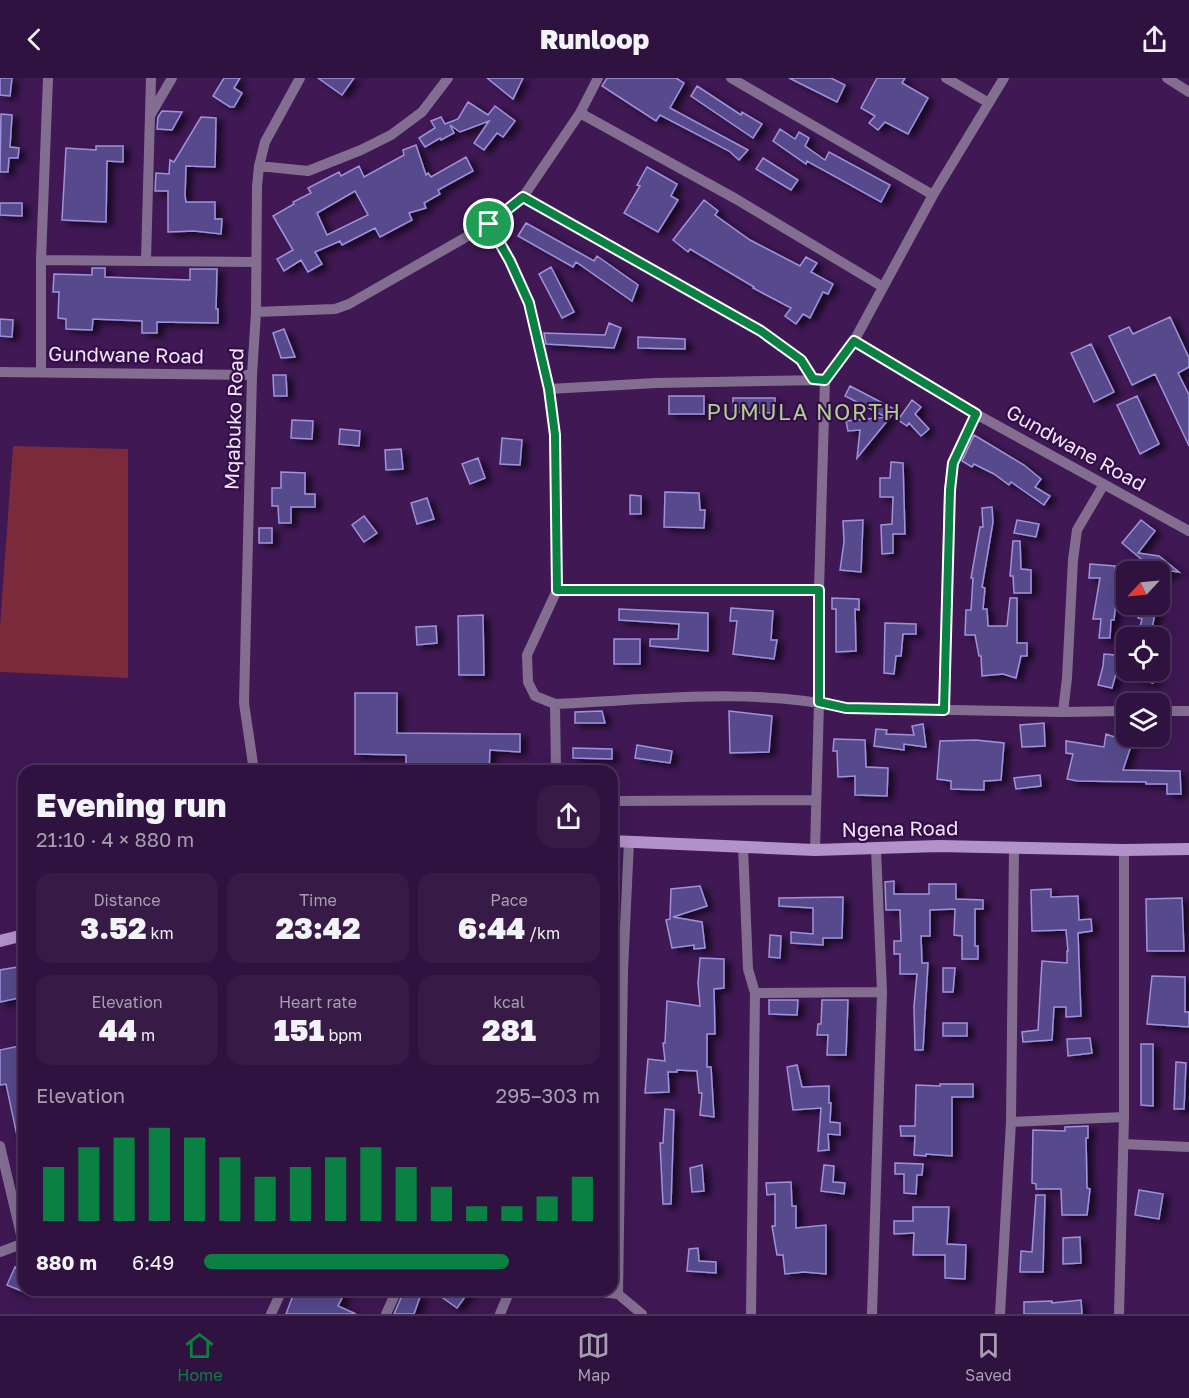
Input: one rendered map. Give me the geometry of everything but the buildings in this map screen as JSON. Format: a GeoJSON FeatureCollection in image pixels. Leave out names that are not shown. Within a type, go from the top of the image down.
{"type":"FeatureCollection","features":[{"type":"Feature","properties":{"kind":"street"},"geometry":{"type":"LineString","coordinates":[[41,371],[41,260],[48,78]]}},
{"type":"Feature","properties":{"kind":"street"},"geometry":{"type":"LineString","coordinates":[[146,260],[151,78]]}},
{"type":"Feature","properties":{"kind":"street"},"geometry":{"type":"LineString","coordinates":[[150,116],[172,78]]}},
{"type":"Feature","properties":{"kind":"street","name":"Mqabuko Road"},"geometry":{"type":"LineString","coordinates":[[253,765],[244,703],[259,166],[265,142],[300,78]]}},
{"type":"Feature","properties":{"kind":"street"},"geometry":{"type":"LineString","coordinates":[[259,166],[308,171],[361,150],[391,135],[422,112],[448,78]]}},
{"type":"Feature","properties":{"kind":"street"},"geometry":{"type":"LineString","coordinates":[[256,312],[335,309],[349,304],[489,224],[523,197],[579,113],[598,78]]}},
{"type":"Feature","properties":{"kind":"street"},"geometry":{"type":"LineString","coordinates":[[731,78],[933,195]]}},
{"type":"Feature","properties":{"kind":"street"},"geometry":{"type":"LineString","coordinates":[[946,78],[989,103]]}},
{"type":"Feature","properties":{"kind":"street"},"geometry":{"type":"LineString","coordinates":[[815,850],[825,380],[854,341],[933,195],[1004,78]]}},
{"type":"Feature","properties":{"kind":"street"},"geometry":{"type":"LineString","coordinates":[[1167,78],[1189,92]]}},
{"type":"Feature","properties":{"kind":"street"},"geometry":{"type":"LineString","coordinates":[[579,113],[736,199],[883,286]]}},
{"type":"Feature","properties":{"kind":"street"},"geometry":{"type":"LineString","coordinates":[[523,197],[761,331],[801,360],[813,379]]}},
{"type":"Feature","properties":{"kind":"street"},"geometry":{"type":"LineString","coordinates":[[489,224],[510,261],[529,303],[549,389],[555,435],[557,590],[527,655],[528,682],[535,696],[555,705],[702,697],[781,697],[846,708],[1116,711]]}},
{"type":"Feature","properties":{"kind":"street"},"geometry":{"type":"LineString","coordinates":[[41,260],[255,262]]}},
{"type":"Feature","properties":{"kind":"street","name":"Gundwane Road"},"geometry":{"type":"LineString","coordinates":[[854,341],[976,414],[1189,531]]}},
{"type":"Feature","properties":{"kind":"street","name":"Gundwane Road"},"geometry":{"type":"LineString","coordinates":[[0,372],[252,375]]}},
{"type":"Feature","properties":{"kind":"street"},"geometry":{"type":"LineString","coordinates":[[549,389],[602,385],[825,380]]}},
{"type":"Feature","properties":{"kind":"street"},"geometry":{"type":"LineString","coordinates":[[944,710],[950,490],[953,463],[976,414]]}},
{"type":"Feature","properties":{"kind":"street"},"geometry":{"type":"LineString","coordinates":[[1063,712],[1077,530],[1104,484]]}},
{"type":"Feature","properties":{"kind":"street"},"geometry":{"type":"LineString","coordinates":[[557,590],[819,590]]}},
{"type":"Feature","properties":{"kind":"street"},"geometry":{"type":"LineString","coordinates":[[555,705],[556,765]]}},
{"type":"Feature","properties":{"kind":"street"},"geometry":{"type":"LineString","coordinates":[[1170,711],[1189,711]]}},
{"type":"Feature","properties":{"kind":"street"},"geometry":{"type":"LineString","coordinates":[[618,801],[816,800]]}},
{"type":"Feature","properties":{"kind":"street","name":"Ngena Road"},"geometry":{"type":"LineString","coordinates":[[618,841],[815,850],[939,846],[1189,849]]}},
{"type":"Feature","properties":{"kind":"street"},"geometry":{"type":"LineString","coordinates":[[618,959],[629,841]]}},
{"type":"Feature","properties":{"kind":"street"},"geometry":{"type":"LineString","coordinates":[[743,847],[748,969],[755,993],[751,1314]]}},
{"type":"Feature","properties":{"kind":"street"},"geometry":{"type":"LineString","coordinates":[[1000,1314],[1011,1122],[1014,847]]}},
{"type":"Feature","properties":{"kind":"street"},"geometry":{"type":"LineString","coordinates":[[872,1314],[882,992],[876,849]]}},
{"type":"Feature","properties":{"kind":"street"},"geometry":{"type":"LineString","coordinates":[[1119,1314],[1124,1117],[1124,850]]}},
{"type":"Feature","properties":{"kind":"street"},"geometry":{"type":"LineString","coordinates":[[0,941],[18,936]]}},
{"type":"Feature","properties":{"kind":"street"},"geometry":{"type":"LineString","coordinates":[[755,993],[882,992]]}},
{"type":"Feature","properties":{"kind":"street"},"geometry":{"type":"LineString","coordinates":[[1011,1122],[1124,1117]]}},
{"type":"Feature","properties":{"kind":"street"},"geometry":{"type":"LineString","coordinates":[[1123,1144],[1189,1148]]}},
{"type":"Feature","properties":{"kind":"street"},"geometry":{"type":"LineString","coordinates":[[0,1146],[18,1222]]}},
{"type":"Feature","properties":{"kind":"street"},"geometry":{"type":"LineString","coordinates":[[0,1252],[18,1245]]}},
{"type":"Feature","properties":{"kind":"street"},"geometry":{"type":"LineString","coordinates":[[618,1294],[642,1314]]}},
{"type":"Feature","properties":{"kind":"street"},"geometry":{"type":"LineString","coordinates":[[271,1314],[279,1296]]}},
{"type":"Feature","properties":{"kind":"street"},"geometry":{"type":"LineString","coordinates":[[386,1314],[394,1296]]}},
{"type":"Feature","properties":{"kind":"street"},"geometry":{"type":"LineString","coordinates":[[500,1314],[508,1296]]}},
{"type":"Feature","properties":{"kind":"shaded area"},"geometry":{"type":"Polygon","coordinates":[[[13,446],[128,449],[128,678],[0,672],[0,626],[13,446]]]}},
{"type":"Feature","properties":{"kind":"district","name":"PUMULA NORTH"},"geometry":{"type":"Point","coordinates":[804,412]}},
{"type":"Feature","properties":{"kind":"route"},"geometry":{"type":"LineString","coordinates":[[523,197],[761,331],[801,360],[813,379],[825,380],[854,341],[976,414],[953,463],[950,490],[944,710],[846,708],[819,702],[819,590],[557,590],[555,435],[549,389],[529,303],[510,261],[489,224],[523,197]]}}]}
